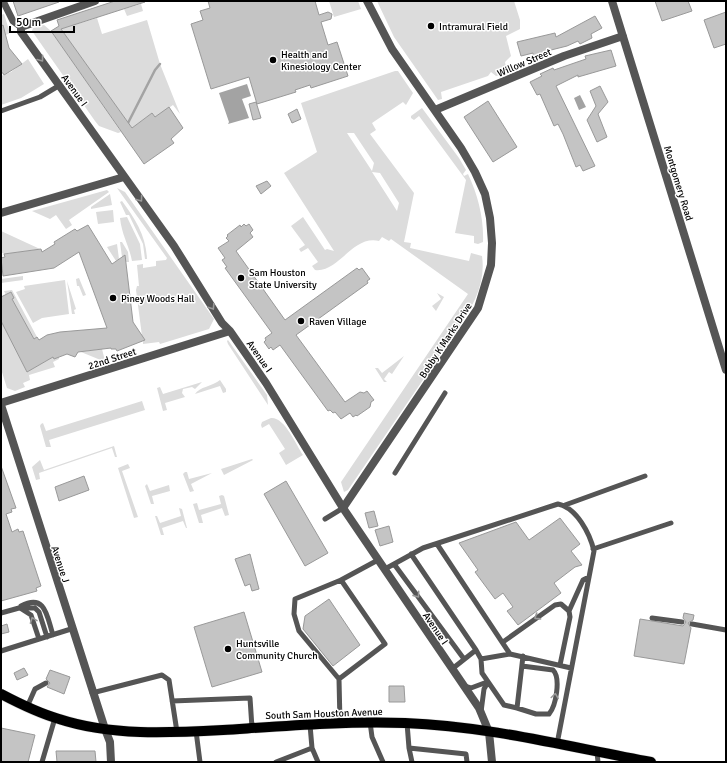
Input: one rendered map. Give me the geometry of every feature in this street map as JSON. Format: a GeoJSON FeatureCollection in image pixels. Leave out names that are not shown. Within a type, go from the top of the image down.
{"type":"FeatureCollection","features":[{"type":"Feature","properties":{"kind":"main road","name":"South Sam Houston Avenue"},"geometry":{"type":"LineString","coordinates":[[1,694],[27,707],[55,718],[105,729],[144,733],[340,723],[407,723],[446,726],[490,732],[557,744],[598,757],[650,762]]}},
{"type":"Feature","properties":{"kind":"street","name":"Avenue I"},"geometry":{"type":"LineString","coordinates":[[3,1],[13,21],[21,27],[21,32],[174,246],[222,323],[230,331],[266,384],[343,508],[464,685],[481,712],[490,732]]}},
{"type":"Feature","properties":{"kind":"street"},"geometry":{"type":"LineString","coordinates":[[21,27],[95,1]]}},
{"type":"Feature","properties":{"kind":"street","name":"Bobby K Marks Drive"},"geometry":{"type":"LineString","coordinates":[[343,508],[467,327],[478,308],[489,271],[492,243],[490,218],[485,194],[475,172],[461,148],[392,49],[367,1]]}},
{"type":"Feature","properties":{"kind":"street","name":"Montgomery Road"},"geometry":{"type":"LineString","coordinates":[[612,1],[726,370]]}},
{"type":"Feature","properties":{"kind":"street","name":"Willow Street"},"geometry":{"type":"LineString","coordinates":[[434,110],[564,56],[623,36]]}},
{"type":"Feature","properties":{"kind":"street"},"geometry":{"type":"LineString","coordinates":[[1,213],[124,177]]}},
{"type":"Feature","properties":{"kind":"street","name":"22nd Street"},"geometry":{"type":"LineString","coordinates":[[1,404],[230,331]]}},
{"type":"Feature","properties":{"kind":"street","name":"Avenue J"},"geometry":{"type":"LineString","coordinates":[[1,404],[92,693],[110,742],[111,762]]}},
{"type":"Feature","properties":{"kind":"street"},"geometry":{"type":"LineString","coordinates":[[490,732],[492,762]]}},
{"type":"Feature","properties":{"kind":"lane"},"geometry":{"type":"LineString","coordinates":[[1,110],[40,97],[60,85]]}},
{"type":"Feature","properties":{"kind":"lane"},"geometry":{"type":"LineString","coordinates":[[395,473],[446,392]]}},
{"type":"Feature","properties":{"kind":"lane"},"geometry":{"type":"LineString","coordinates":[[385,569],[411,554],[437,544],[558,504],[565,505],[645,476]]}},
{"type":"Feature","properties":{"kind":"lane"},"geometry":{"type":"LineString","coordinates":[[557,744],[594,549],[592,541],[574,513],[565,505]]}},
{"type":"Feature","properties":{"kind":"lane"},"geometry":{"type":"LineString","coordinates":[[325,519],[343,508]]}},
{"type":"Feature","properties":{"kind":"lane"},"geometry":{"type":"LineString","coordinates":[[594,549],[671,523]]}},
{"type":"Feature","properties":{"kind":"lane"},"geometry":{"type":"LineString","coordinates":[[437,544],[510,654]]}},
{"type":"Feature","properties":{"kind":"lane"},"geometry":{"type":"LineString","coordinates":[[411,554],[476,650],[481,659],[482,672],[504,705],[536,714],[549,714],[552,711],[557,678],[553,670],[522,666]]}},
{"type":"Feature","properties":{"kind":"lane"},"geometry":{"type":"LineString","coordinates":[[340,723],[339,679],[299,631],[294,614],[295,599],[341,580],[378,560]]}},
{"type":"Feature","properties":{"kind":"lane"},"geometry":{"type":"LineString","coordinates":[[394,564],[464,660]]}},
{"type":"Feature","properties":{"kind":"lane"},"geometry":{"type":"LineString","coordinates":[[560,665],[570,617],[569,611],[583,580],[589,577]]}},
{"type":"Feature","properties":{"kind":"lane"},"geometry":{"type":"LineString","coordinates":[[339,679],[385,644],[341,580]]}},
{"type":"Feature","properties":{"kind":"lane"},"geometry":{"type":"LineString","coordinates":[[19,608],[28,603],[40,603],[46,611],[53,635]]}},
{"type":"Feature","properties":{"kind":"lane"},"geometry":{"type":"LineString","coordinates":[[503,642],[555,604],[561,604],[569,611]]}},
{"type":"Feature","properties":{"kind":"lane"},"geometry":{"type":"LineString","coordinates":[[1,613],[19,608],[30,607],[39,612],[47,637]]}},
{"type":"Feature","properties":{"kind":"lane"},"geometry":{"type":"LineString","coordinates":[[19,608],[31,615],[39,640]]}},
{"type":"Feature","properties":{"kind":"lane"},"geometry":{"type":"LineString","coordinates":[[652,618],[682,622]]}},
{"type":"Feature","properties":{"kind":"lane"},"geometry":{"type":"LineString","coordinates":[[692,624],[726,630]]}},
{"type":"Feature","properties":{"kind":"lane"},"geometry":{"type":"LineString","coordinates":[[1,651],[72,629]]}},
{"type":"Feature","properties":{"kind":"lane"},"geometry":{"type":"LineString","coordinates":[[452,668],[476,650]]}},
{"type":"Feature","properties":{"kind":"lane"},"geometry":{"type":"LineString","coordinates":[[481,659],[510,654],[571,668]]}},
{"type":"Feature","properties":{"kind":"lane"},"geometry":{"type":"LineString","coordinates":[[517,708],[522,656]]}},
{"type":"Feature","properties":{"kind":"lane"},"geometry":{"type":"LineString","coordinates":[[92,693],[162,675],[168,680],[177,732]]}},
{"type":"Feature","properties":{"kind":"lane"},"geometry":{"type":"LineString","coordinates":[[464,685],[471,688],[488,682]]}},
{"type":"Feature","properties":{"kind":"lane"},"geometry":{"type":"LineString","coordinates":[[481,712],[484,689],[488,682]]}},
{"type":"Feature","properties":{"kind":"lane"},"geometry":{"type":"LineString","coordinates":[[27,707],[35,689],[46,683]]}},
{"type":"Feature","properties":{"kind":"lane"},"geometry":{"type":"LineString","coordinates":[[172,701],[250,698],[252,728]]}},
{"type":"Feature","properties":{"kind":"lane"},"geometry":{"type":"LineString","coordinates":[[42,762],[55,718]]}},
{"type":"Feature","properties":{"kind":"lane"},"geometry":{"type":"LineString","coordinates":[[370,722],[372,737],[383,762]]}},
{"type":"Feature","properties":{"kind":"lane"},"geometry":{"type":"LineString","coordinates":[[407,723],[412,762]]}},
{"type":"Feature","properties":{"kind":"lane"},"geometry":{"type":"LineString","coordinates":[[310,725],[312,748],[318,762]]}},
{"type":"Feature","properties":{"kind":"lane"},"geometry":{"type":"LineString","coordinates":[[196,731],[200,762]]}},
{"type":"Feature","properties":{"kind":"lane"},"geometry":{"type":"LineString","coordinates":[[276,762],[312,748]]}},
{"type":"Feature","properties":{"kind":"lane"},"geometry":{"type":"LineString","coordinates":[[409,748],[466,754],[467,762]]}},
{"type":"Feature","properties":{"kind":"shaded area"},"geometry":{"type":"Polygon","coordinates":[[[329,1],[358,1],[361,9],[334,17],[329,1]]]}},
{"type":"Feature","properties":{"kind":"shaded area"},"geometry":{"type":"Polygon","coordinates":[[[377,1],[514,1],[520,20],[520,29],[506,36],[511,56],[505,62],[507,73],[496,76],[491,72],[488,76],[441,92],[442,99],[438,100],[394,37],[377,1]]]}},
{"type":"Feature","properties":{"kind":"shaded area"},"geometry":{"type":"Polygon","coordinates":[[[141,4],[143,11],[127,16],[124,9],[141,4]]]}},
{"type":"Feature","properties":{"kind":"shaded area"},"geometry":{"type":"Polygon","coordinates":[[[4,14],[10,33],[6,35],[1,18],[1,15],[4,14]]]}},
{"type":"Feature","properties":{"kind":"shaded area"},"geometry":{"type":"Polygon","coordinates":[[[97,18],[102,34],[147,20],[160,64],[180,114],[173,105],[155,117],[152,113],[132,128],[61,29],[97,18]]]}},
{"type":"Feature","properties":{"kind":"shaded area"},"geometry":{"type":"Polygon","coordinates":[[[44,25],[51,31],[121,132],[118,133],[99,126],[95,121],[32,31],[33,28],[44,25]]]}},
{"type":"Feature","properties":{"kind":"shaded area"},"geometry":{"type":"Polygon","coordinates":[[[28,59],[44,84],[21,98],[1,105],[1,76],[11,72],[28,59]]]}},
{"type":"Feature","properties":{"kind":"shaded area"},"geometry":{"type":"Polygon","coordinates":[[[398,71],[413,93],[406,105],[403,102],[372,123],[376,130],[370,134],[414,193],[404,242],[411,243],[410,248],[469,261],[471,253],[482,256],[483,266],[480,285],[469,311],[348,490],[344,492],[341,482],[468,294],[391,239],[389,241],[382,237],[379,241],[361,243],[331,266],[324,269],[315,270],[312,266],[318,262],[308,248],[301,252],[299,249],[305,245],[291,226],[303,217],[325,250],[327,249],[334,251],[284,173],[317,152],[301,103],[398,71]],[[347,133],[372,171],[374,163],[354,133],[347,133]],[[372,172],[397,211],[399,203],[380,173],[372,172]]]}},
{"type":"Feature","properties":{"kind":"shaded area"},"geometry":{"type":"Polygon","coordinates":[[[247,84],[251,96],[242,99],[249,118],[228,124],[229,122],[219,93],[247,84]]]}},
{"type":"Feature","properties":{"kind":"shaded area"},"geometry":{"type":"Polygon","coordinates":[[[580,95],[586,107],[579,110],[574,98],[580,95]]]}},
{"type":"Feature","properties":{"kind":"shaded area"},"geometry":{"type":"Polygon","coordinates":[[[422,108],[459,158],[466,170],[463,174],[464,176],[468,174],[480,207],[483,242],[478,244],[474,243],[474,236],[455,233],[466,180],[419,116],[414,120],[411,118],[411,116],[422,108]]]}},
{"type":"Feature","properties":{"kind":"shaded area"},"geometry":{"type":"Polygon","coordinates":[[[117,188],[125,192],[214,319],[209,329],[160,344],[159,342],[143,344],[143,341],[145,340],[142,336],[136,290],[137,286],[139,286],[137,265],[143,264],[143,268],[156,266],[156,261],[166,260],[167,258],[117,188]]]}},
{"type":"Feature","properties":{"kind":"shaded area"},"geometry":{"type":"Polygon","coordinates":[[[107,190],[109,192],[69,220],[72,225],[66,229],[56,215],[50,219],[32,211],[107,190]]]}},
{"type":"Feature","properties":{"kind":"shaded area"},"geometry":{"type":"Polygon","coordinates":[[[110,194],[112,205],[91,209],[91,207],[110,194]]]}},
{"type":"Feature","properties":{"kind":"shaded area"},"geometry":{"type":"Polygon","coordinates":[[[122,201],[139,228],[145,243],[147,259],[145,259],[143,244],[129,215],[126,215],[120,202],[122,201]]]}},
{"type":"Feature","properties":{"kind":"shaded area"},"geometry":{"type":"Polygon","coordinates":[[[113,210],[114,222],[98,224],[96,212],[113,210]]]}},
{"type":"Feature","properties":{"kind":"shaded area"},"geometry":{"type":"Polygon","coordinates":[[[127,217],[140,244],[142,260],[132,261],[122,230],[120,218],[127,217]]]}},
{"type":"Feature","properties":{"kind":"shaded area"},"geometry":{"type":"Polygon","coordinates":[[[1,231],[40,249],[4,254],[1,252],[1,231]]]}},
{"type":"Feature","properties":{"kind":"shaded area"},"geometry":{"type":"Polygon","coordinates":[[[120,242],[122,242],[128,252],[129,262],[126,262],[122,257],[120,242]]]}},
{"type":"Feature","properties":{"kind":"shaded area"},"geometry":{"type":"Polygon","coordinates":[[[117,244],[119,259],[116,261],[107,247],[117,244]]]}},
{"type":"Feature","properties":{"kind":"shaded area"},"geometry":{"type":"Polygon","coordinates":[[[23,276],[23,280],[1,283],[1,279],[23,276]]]}},
{"type":"Feature","properties":{"kind":"shaded area"},"geometry":{"type":"Polygon","coordinates":[[[79,278],[86,295],[83,296],[79,286],[77,286],[76,279],[79,278]]]}},
{"type":"Feature","properties":{"kind":"shaded area"},"geometry":{"type":"Polygon","coordinates":[[[65,280],[69,314],[42,318],[33,323],[16,292],[25,289],[24,286],[65,280]]]}},
{"type":"Feature","properties":{"kind":"shaded area"},"geometry":{"type":"Polygon","coordinates":[[[67,281],[76,309],[74,310],[75,314],[72,314],[67,281]]]}},
{"type":"Feature","properties":{"kind":"shaded area"},"geometry":{"type":"Polygon","coordinates":[[[12,290],[37,337],[34,339],[12,299],[14,298],[11,292],[6,295],[4,291],[12,290]]]}},
{"type":"Feature","properties":{"kind":"shaded area"},"geometry":{"type":"Polygon","coordinates":[[[437,293],[444,297],[436,311],[432,306],[441,299],[437,293]]]}},
{"type":"Feature","properties":{"kind":"shaded area"},"geometry":{"type":"Polygon","coordinates":[[[1,321],[27,372],[53,357],[54,359],[59,357],[59,359],[53,362],[55,367],[29,375],[30,380],[23,383],[25,387],[15,391],[7,388],[1,369],[1,321]]]}},
{"type":"Feature","properties":{"kind":"shaded area"},"geometry":{"type":"Polygon","coordinates":[[[228,340],[267,395],[268,405],[228,344],[228,340]]]}},
{"type":"Feature","properties":{"kind":"shaded area"},"geometry":{"type":"Polygon","coordinates":[[[102,349],[105,361],[81,352],[102,349]]]}},
{"type":"Feature","properties":{"kind":"shaded area"},"geometry":{"type":"Polygon","coordinates":[[[404,356],[392,374],[389,372],[384,379],[387,382],[384,382],[375,368],[378,368],[382,373],[404,356]]]}},
{"type":"Feature","properties":{"kind":"shaded area"},"geometry":{"type":"Polygon","coordinates":[[[220,380],[226,389],[226,392],[223,393],[220,386],[195,394],[200,390],[220,380]]]}},
{"type":"Feature","properties":{"kind":"shaded area"},"geometry":{"type":"Polygon","coordinates":[[[202,382],[195,389],[192,387],[183,389],[182,393],[185,397],[165,403],[167,410],[163,411],[157,388],[160,387],[163,394],[202,382]]]}},
{"type":"Feature","properties":{"kind":"shaded area"},"geometry":{"type":"Polygon","coordinates":[[[142,401],[145,410],[49,440],[51,447],[46,447],[40,426],[43,423],[46,431],[142,401]]]}},
{"type":"Feature","properties":{"kind":"shaded area"},"geometry":{"type":"Polygon","coordinates":[[[271,418],[281,422],[290,432],[303,455],[286,465],[279,453],[285,449],[269,424],[262,428],[261,425],[262,422],[271,418]]]}},
{"type":"Feature","properties":{"kind":"shaded area"},"geometry":{"type":"Polygon","coordinates":[[[114,446],[117,457],[115,457],[112,448],[39,473],[40,479],[36,480],[32,467],[40,460],[44,470],[114,446]]]}},
{"type":"Feature","properties":{"kind":"shaded area"},"geometry":{"type":"Polygon","coordinates":[[[252,459],[253,460],[224,475],[221,469],[252,459]]]}},
{"type":"Feature","properties":{"kind":"shaded area"},"geometry":{"type":"Polygon","coordinates":[[[128,464],[130,468],[122,471],[138,517],[134,518],[118,468],[128,464]]]}},
{"type":"Feature","properties":{"kind":"shaded area"},"geometry":{"type":"Polygon","coordinates":[[[187,472],[189,479],[212,473],[191,484],[194,491],[190,492],[183,474],[187,472]]]}},
{"type":"Feature","properties":{"kind":"shaded area"},"geometry":{"type":"Polygon","coordinates":[[[147,484],[150,491],[169,485],[170,491],[152,496],[154,504],[151,504],[145,486],[147,484]]]}},
{"type":"Feature","properties":{"kind":"shaded area"},"geometry":{"type":"Polygon","coordinates":[[[219,496],[224,496],[229,515],[225,516],[222,508],[201,515],[203,523],[199,523],[193,504],[197,503],[199,510],[221,504],[219,496]]]}},
{"type":"Feature","properties":{"kind":"shaded area"},"geometry":{"type":"Polygon","coordinates":[[[179,508],[182,509],[187,528],[183,521],[162,528],[164,535],[161,535],[155,516],[157,516],[160,523],[181,516],[179,508]]]}},
{"type":"Feature","properties":{"kind":"building"},"geometry":{"type":"Polygon","coordinates":[[[13,1],[59,1],[59,2],[18,16],[13,1]]]}},
{"type":"Feature","properties":{"kind":"building"},"geometry":{"type":"Polygon","coordinates":[[[115,1],[145,2],[61,29],[132,128],[152,113],[155,117],[169,107],[183,128],[171,139],[174,143],[144,164],[51,31],[59,26],[57,20],[115,1]]]}},
{"type":"Feature","properties":{"kind":"building","name":"Health and Kinesiology Center"},"geometry":{"type":"Polygon","coordinates":[[[208,1],[315,1],[319,15],[328,12],[332,14],[331,19],[321,22],[328,45],[337,42],[348,76],[311,88],[310,85],[295,90],[296,92],[257,104],[249,77],[211,89],[191,24],[203,20],[200,11],[210,8],[208,1]]]}},
{"type":"Feature","properties":{"kind":"building"},"geometry":{"type":"Polygon","coordinates":[[[655,1],[688,1],[692,11],[662,21],[655,1]]]}},
{"type":"Feature","properties":{"kind":"building"},"geometry":{"type":"Polygon","coordinates":[[[726,12],[726,44],[714,48],[704,20],[726,12]]]}},
{"type":"Feature","properties":{"kind":"building"},"geometry":{"type":"Polygon","coordinates":[[[595,16],[602,28],[591,34],[592,38],[580,44],[578,41],[533,57],[533,53],[521,56],[517,42],[555,33],[556,37],[595,16]]]}},
{"type":"Feature","properties":{"kind":"building"},"geometry":{"type":"Polygon","coordinates":[[[3,25],[9,48],[22,64],[4,75],[1,73],[1,26],[3,25]]]}},
{"type":"Feature","properties":{"kind":"building"},"geometry":{"type":"Polygon","coordinates":[[[611,50],[616,66],[578,77],[578,75],[556,86],[595,166],[583,171],[580,165],[576,167],[558,124],[554,126],[540,94],[537,95],[530,82],[542,76],[540,74],[553,68],[554,70],[586,59],[585,56],[611,50]]]}},
{"type":"Feature","properties":{"kind":"building"},"geometry":{"type":"Polygon","coordinates":[[[600,86],[608,102],[598,114],[607,137],[597,142],[587,120],[596,106],[590,91],[600,86]]]}},
{"type":"Feature","properties":{"kind":"building"},"geometry":{"type":"Polygon","coordinates":[[[488,101],[517,147],[493,162],[464,117],[488,101]]]}},
{"type":"Feature","properties":{"kind":"building"},"geometry":{"type":"Polygon","coordinates":[[[256,102],[261,118],[253,120],[249,104],[256,102]]]}},
{"type":"Feature","properties":{"kind":"building"},"geometry":{"type":"Polygon","coordinates":[[[297,109],[301,119],[292,123],[288,114],[297,109]]]}},
{"type":"Feature","properties":{"kind":"building"},"geometry":{"type":"Polygon","coordinates":[[[267,181],[271,186],[261,194],[256,186],[267,181]]]}},
{"type":"Feature","properties":{"kind":"building","name":"Raven Village"},"geometry":{"type":"Polygon","coordinates":[[[244,224],[246,226],[249,224],[253,230],[250,233],[253,237],[236,251],[285,320],[357,268],[359,270],[362,268],[370,279],[367,281],[368,283],[296,335],[345,402],[360,392],[364,393],[367,391],[374,400],[371,402],[370,407],[357,416],[356,415],[353,417],[350,413],[341,419],[335,412],[333,413],[330,410],[328,411],[280,345],[273,350],[271,347],[269,349],[264,342],[266,340],[265,338],[272,333],[225,268],[227,267],[222,260],[225,258],[218,248],[229,241],[226,238],[228,236],[227,235],[240,225],[241,227],[244,224]]]}},
{"type":"Feature","properties":{"kind":"building","name":"Piney Woods Hall"},"geometry":{"type":"Polygon","coordinates":[[[88,225],[112,264],[125,255],[133,322],[145,340],[117,351],[116,349],[111,348],[78,352],[75,357],[67,354],[54,359],[53,357],[27,372],[1,321],[1,297],[11,292],[14,298],[12,299],[34,339],[37,337],[39,340],[47,335],[60,332],[107,328],[79,252],[54,268],[3,276],[1,258],[5,257],[4,254],[41,249],[42,252],[55,244],[54,242],[75,229],[77,231],[88,225]]]}},
{"type":"Feature","properties":{"kind":"building"},"geometry":{"type":"Polygon","coordinates":[[[1,466],[16,508],[11,509],[12,512],[6,514],[12,532],[18,529],[19,532],[23,531],[41,586],[36,588],[37,591],[1,601],[1,466]]]}},
{"type":"Feature","properties":{"kind":"building"},"geometry":{"type":"Polygon","coordinates":[[[84,476],[89,490],[59,501],[55,487],[84,476]]]}},
{"type":"Feature","properties":{"kind":"building"},"geometry":{"type":"Polygon","coordinates":[[[286,481],[328,553],[305,566],[264,494],[286,481]]]}},
{"type":"Feature","properties":{"kind":"building"},"geometry":{"type":"Polygon","coordinates":[[[374,511],[378,526],[369,528],[365,513],[374,511]]]}},
{"type":"Feature","properties":{"kind":"building"},"geometry":{"type":"Polygon","coordinates":[[[560,518],[580,544],[571,551],[582,565],[575,567],[554,583],[561,593],[518,625],[507,611],[513,607],[503,593],[495,599],[475,572],[478,570],[459,543],[516,522],[529,540],[560,518]]]}},
{"type":"Feature","properties":{"kind":"building"},"geometry":{"type":"Polygon","coordinates":[[[389,526],[393,542],[380,546],[375,530],[389,526]]]}},
{"type":"Feature","properties":{"kind":"building"},"geometry":{"type":"Polygon","coordinates":[[[250,554],[259,589],[252,591],[250,584],[245,586],[235,559],[250,554]]]}},
{"type":"Feature","properties":{"kind":"building"},"geometry":{"type":"Polygon","coordinates":[[[329,599],[360,645],[333,666],[303,629],[305,616],[329,599]]]}},
{"type":"Feature","properties":{"kind":"building","name":"Huntsville Community Church"},"geometry":{"type":"Polygon","coordinates":[[[244,612],[262,672],[212,687],[194,627],[244,612]]]}},
{"type":"Feature","properties":{"kind":"building"},"geometry":{"type":"Polygon","coordinates":[[[684,613],[694,615],[693,620],[688,623],[691,628],[684,664],[634,656],[640,619],[683,626],[686,622],[683,618],[684,613]]]}},
{"type":"Feature","properties":{"kind":"building"},"geometry":{"type":"Polygon","coordinates":[[[7,624],[9,632],[1,634],[1,626],[7,624]]]}},
{"type":"Feature","properties":{"kind":"building"},"geometry":{"type":"Polygon","coordinates":[[[24,668],[28,675],[17,680],[14,673],[24,668]]]}},
{"type":"Feature","properties":{"kind":"building"},"geometry":{"type":"Polygon","coordinates":[[[50,670],[70,677],[64,694],[47,687],[50,683],[46,679],[50,670]]]}},
{"type":"Feature","properties":{"kind":"building"},"geometry":{"type":"Polygon","coordinates":[[[389,686],[404,686],[405,702],[389,702],[389,686]]]}},
{"type":"Feature","properties":{"kind":"building"},"geometry":{"type":"Polygon","coordinates":[[[1,728],[35,735],[28,762],[1,762],[1,728]]]}},
{"type":"Feature","properties":{"kind":"building"},"geometry":{"type":"Polygon","coordinates":[[[56,751],[95,751],[96,762],[57,762],[56,751]]]}},
{"type":"Feature","properties":{"kind":"waterway"},"geometry":{"type":"LineString","coordinates":[[128,123],[155,70],[160,64]]}},
{"type":"Feature","properties":{"kind":"place","name":"Intramural Field"},"geometry":{"type":"Point","coordinates":[431,26]}},
{"type":"Feature","properties":{"kind":"place","name":"Health and Kinesiology Center"},"geometry":{"type":"Point","coordinates":[273,60]}},
{"type":"Feature","properties":{"kind":"place","name":"Sam Houston State University"},"geometry":{"type":"Point","coordinates":[241,278]}},
{"type":"Feature","properties":{"kind":"place","name":"Piney Woods Hall"},"geometry":{"type":"Point","coordinates":[113,298]}},
{"type":"Feature","properties":{"kind":"place","name":"Raven Village"},"geometry":{"type":"Point","coordinates":[301,321]}},
{"type":"Feature","properties":{"kind":"place","name":"Huntsville Community Church"},"geometry":{"type":"Point","coordinates":[228,649]}}]}
